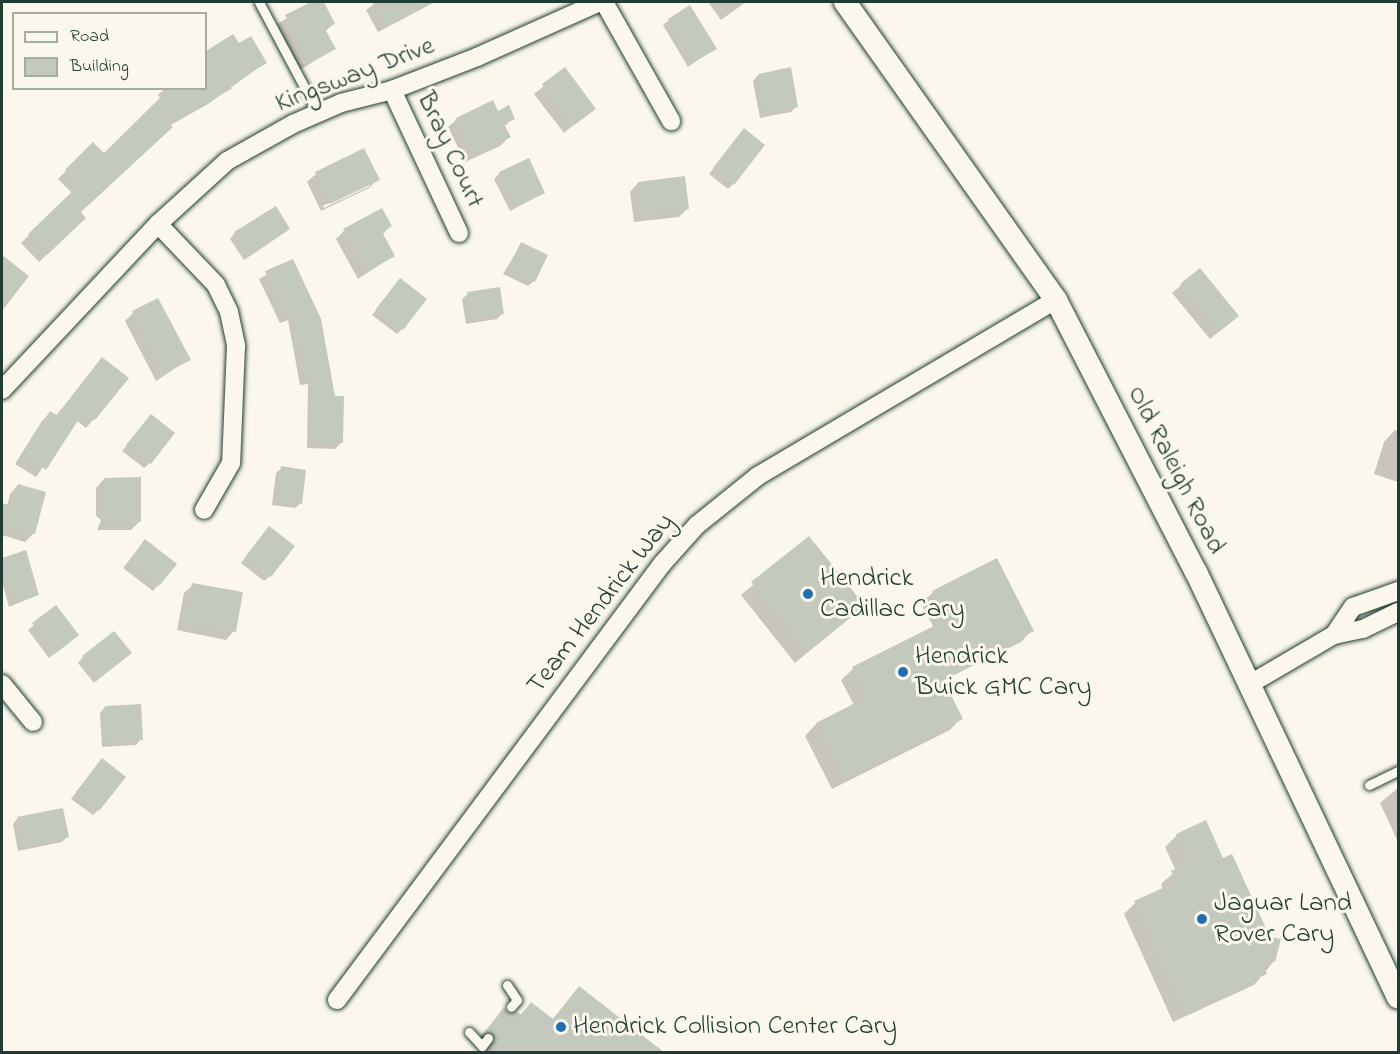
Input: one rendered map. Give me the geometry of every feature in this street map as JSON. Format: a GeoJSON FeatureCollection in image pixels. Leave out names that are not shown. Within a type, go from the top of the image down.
{"type":"FeatureCollection","features":[{"type":"Feature","properties":{"kind":"street","name":"Kingsway Drive"},"geometry":{"type":"LineString","coordinates":[[2,387],[158,224],[227,161],[318,113],[392,90],[536,33],[602,2]]}},
{"type":"Feature","properties":{"kind":"street"},"geometry":{"type":"LineString","coordinates":[[602,2],[671,122]]}},
{"type":"Feature","properties":{"kind":"street","name":"Old Raleigh Road"},"geometry":{"type":"LineString","coordinates":[[845,2],[1056,300],[1250,684],[1398,998]]}},
{"type":"Feature","properties":{"kind":"street","name":"Bray Court"},"geometry":{"type":"LineString","coordinates":[[392,90],[459,232]]}},
{"type":"Feature","properties":{"kind":"street"},"geometry":{"type":"LineString","coordinates":[[158,224],[216,285],[229,312],[236,346],[231,463],[204,510]]}},
{"type":"Feature","properties":{"kind":"street","name":"Team Hendrick Way"},"geometry":{"type":"LineString","coordinates":[[338,1000],[641,592],[697,525],[777,464],[1056,300]]}},
{"type":"Feature","properties":{"kind":"street"},"geometry":{"type":"LineString","coordinates":[[1334,635],[1353,607],[1398,591]]}},
{"type":"Feature","properties":{"kind":"street"},"geometry":{"type":"LineString","coordinates":[[1250,684],[1334,635],[1363,628],[1398,612]]}},
{"type":"Feature","properties":{"kind":"street"},"geometry":{"type":"LineString","coordinates":[[2,684],[33,722]]}},
{"type":"Feature","properties":{"kind":"lane"},"geometry":{"type":"LineString","coordinates":[[259,2],[318,113]]}},
{"type":"Feature","properties":{"kind":"lane"},"geometry":{"type":"LineString","coordinates":[[1369,784],[1398,771]]}},
{"type":"Feature","properties":{"kind":"lane"},"geometry":{"type":"LineString","coordinates":[[507,985],[517,1000],[511,1007]]}},
{"type":"Feature","properties":{"kind":"lane"},"geometry":{"type":"LineString","coordinates":[[469,1032],[482,1046],[488,1038]]}},
{"type":"Feature","properties":{"kind":"building"},"geometry":{"type":"Polygon","coordinates":[[[311,2],[324,2],[335,24],[325,29],[336,49],[309,63],[285,15],[311,2]]]}},
{"type":"Feature","properties":{"kind":"building"},"geometry":{"type":"Polygon","coordinates":[[[372,2],[432,2],[385,27],[372,2]]]}},
{"type":"Feature","properties":{"kind":"building"},"geometry":{"type":"Polygon","coordinates":[[[690,5],[717,49],[694,62],[668,19],[690,5]]]}},
{"type":"Feature","properties":{"kind":"building"},"geometry":{"type":"Polygon","coordinates":[[[233,34],[239,43],[251,36],[267,63],[224,88],[233,88],[169,123],[173,127],[81,212],[86,218],[47,255],[28,234],[79,185],[65,170],[93,142],[104,153],[168,90],[207,90],[207,50],[233,34]]]}},
{"type":"Feature","properties":{"kind":"building"},"geometry":{"type":"Polygon","coordinates":[[[565,67],[596,109],[573,126],[542,84],[565,67]]]}},
{"type":"Feature","properties":{"kind":"building"},"geometry":{"type":"Polygon","coordinates":[[[791,67],[798,107],[765,113],[758,74],[791,67]]]}},
{"type":"Feature","properties":{"kind":"building"},"geometry":{"type":"Polygon","coordinates":[[[493,100],[498,111],[509,105],[515,119],[504,124],[511,137],[474,155],[456,118],[493,100]]]}},
{"type":"Feature","properties":{"kind":"building"},"geometry":{"type":"Polygon","coordinates":[[[744,128],[765,145],[734,185],[713,168],[744,128]]]}},
{"type":"Feature","properties":{"kind":"building"},"geometry":{"type":"Polygon","coordinates":[[[364,148],[380,180],[330,204],[315,172],[364,148]]]}},
{"type":"Feature","properties":{"kind":"building"},"geometry":{"type":"Polygon","coordinates":[[[529,158],[545,193],[515,207],[499,172],[529,158]]]}},
{"type":"Feature","properties":{"kind":"building"},"geometry":{"type":"Polygon","coordinates":[[[685,176],[689,209],[642,214],[638,182],[685,176]]]}},
{"type":"Feature","properties":{"kind":"building"},"geometry":{"type":"Polygon","coordinates":[[[276,206],[290,229],[250,256],[234,232],[276,206]]]}},
{"type":"Feature","properties":{"kind":"building"},"geometry":{"type":"Polygon","coordinates":[[[382,208],[392,226],[382,232],[395,256],[367,272],[343,229],[382,208]]]}},
{"type":"Feature","properties":{"kind":"building"},"geometry":{"type":"Polygon","coordinates":[[[521,242],[548,255],[535,282],[508,269],[521,242]]]}},
{"type":"Feature","properties":{"kind":"building"},"geometry":{"type":"Polygon","coordinates":[[[2,255],[29,276],[2,311],[2,255]]]}},
{"type":"Feature","properties":{"kind":"building"},"geometry":{"type":"Polygon","coordinates":[[[293,259],[321,319],[335,396],[344,396],[343,443],[313,442],[314,378],[307,379],[294,314],[287,318],[265,271],[293,259]]]}},
{"type":"Feature","properties":{"kind":"building"},"geometry":{"type":"Polygon","coordinates":[[[1200,268],[1239,316],[1219,332],[1180,284],[1200,268]]]}},
{"type":"Feature","properties":{"kind":"building"},"geometry":{"type":"Polygon","coordinates":[[[400,278],[427,299],[403,330],[376,309],[400,278]]]}},
{"type":"Feature","properties":{"kind":"building"},"geometry":{"type":"Polygon","coordinates":[[[500,287],[504,314],[471,319],[467,292],[500,287]]]}},
{"type":"Feature","properties":{"kind":"building"},"geometry":{"type":"Polygon","coordinates":[[[158,298],[191,360],[165,373],[132,311],[158,298]]]}},
{"type":"Feature","properties":{"kind":"building"},"geometry":{"type":"Polygon","coordinates":[[[102,357],[129,378],[95,420],[84,411],[46,470],[22,454],[50,411],[57,415],[102,357]]]}},
{"type":"Feature","properties":{"kind":"building"},"geometry":{"type":"Polygon","coordinates":[[[151,414],[175,433],[151,464],[126,445],[151,414]]]}},
{"type":"Feature","properties":{"kind":"building"},"geometry":{"type":"Polygon","coordinates":[[[281,466],[306,470],[302,504],[277,500],[281,466]]]}},
{"type":"Feature","properties":{"kind":"building"},"geometry":{"type":"Polygon","coordinates":[[[141,477],[141,522],[104,522],[109,511],[104,508],[104,478],[141,477]]]}},
{"type":"Feature","properties":{"kind":"building"},"geometry":{"type":"Polygon","coordinates":[[[18,484],[46,492],[35,534],[2,525],[2,503],[12,506],[18,484]]]}},
{"type":"Feature","properties":{"kind":"building"},"geometry":{"type":"Polygon","coordinates":[[[269,526],[295,546],[271,577],[245,557],[269,526]]]}},
{"type":"Feature","properties":{"kind":"building","name":"Hendrick Cadillac Cary"},"geometry":{"type":"Polygon","coordinates":[[[809,536],[865,606],[808,652],[751,582],[809,536]]]}},
{"type":"Feature","properties":{"kind":"building"},"geometry":{"type":"Polygon","coordinates":[[[145,539],[177,564],[159,586],[128,562],[145,539]]]}},
{"type":"Feature","properties":{"kind":"building"},"geometry":{"type":"Polygon","coordinates":[[[26,550],[39,595],[14,603],[2,558],[26,550]]]}},
{"type":"Feature","properties":{"kind":"building","name":"Hendrick Buick GMC Cary"},"geometry":{"type":"Polygon","coordinates":[[[997,558],[1034,631],[942,677],[963,719],[844,778],[816,723],[867,697],[852,667],[946,620],[932,591],[997,558]]]}},
{"type":"Feature","properties":{"kind":"building"},"geometry":{"type":"Polygon","coordinates":[[[192,583],[243,592],[236,632],[185,622],[192,583]]]}},
{"type":"Feature","properties":{"kind":"building"},"geometry":{"type":"Polygon","coordinates":[[[56,605],[79,635],[55,654],[32,623],[56,605]]]}},
{"type":"Feature","properties":{"kind":"building"},"geometry":{"type":"Polygon","coordinates":[[[114,631],[132,653],[100,678],[82,656],[114,631]]]}},
{"type":"Feature","properties":{"kind":"building"},"geometry":{"type":"Polygon","coordinates":[[[141,704],[143,740],[107,742],[105,706],[141,704]]]}},
{"type":"Feature","properties":{"kind":"building"},"geometry":{"type":"Polygon","coordinates":[[[102,758],[126,777],[99,811],[76,792],[102,758]]]}},
{"type":"Feature","properties":{"kind":"building"},"geometry":{"type":"Polygon","coordinates":[[[63,808],[69,837],[24,847],[17,817],[63,808]]]}},
{"type":"Feature","properties":{"kind":"building","name":"Jaguar Land Rover Cary"},"geometry":{"type":"Polygon","coordinates":[[[1206,820],[1223,858],[1232,854],[1270,937],[1281,939],[1275,962],[1260,958],[1267,974],[1184,1011],[1134,901],[1176,882],[1171,871],[1189,863],[1176,834],[1206,820]]]}},
{"type":"Feature","properties":{"kind":"building","name":"Hendrick Collision Center Cary"},"geometry":{"type":"Polygon","coordinates":[[[579,986],[665,1053],[492,1053],[497,1045],[493,1042],[494,1036],[485,1032],[504,1007],[509,1013],[516,1011],[521,1015],[531,1002],[553,1019],[579,986]]]}},
{"type":"Feature","properties":{"kind":"place","name":"Hendrick Cadillac Cary"},"geometry":{"type":"Point","coordinates":[808,594]}},
{"type":"Feature","properties":{"kind":"place","name":"Hendrick Buick GMC Cary"},"geometry":{"type":"Point","coordinates":[903,672]}},
{"type":"Feature","properties":{"kind":"place","name":"Jaguar Land Rover Cary"},"geometry":{"type":"Point","coordinates":[1202,919]}},
{"type":"Feature","properties":{"kind":"place","name":"Hendrick Collision Center Cary"},"geometry":{"type":"Point","coordinates":[561,1027]}}]}
